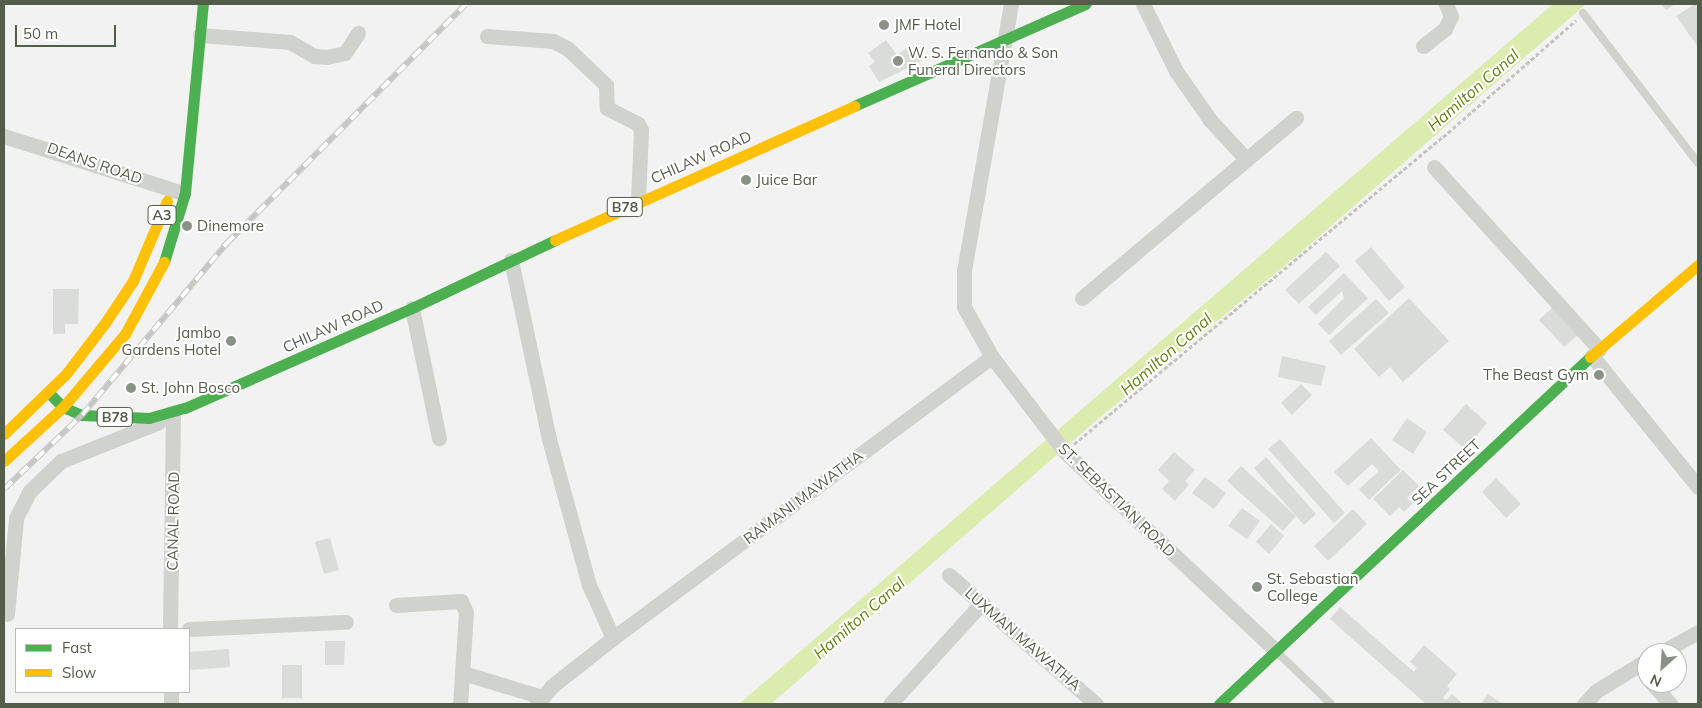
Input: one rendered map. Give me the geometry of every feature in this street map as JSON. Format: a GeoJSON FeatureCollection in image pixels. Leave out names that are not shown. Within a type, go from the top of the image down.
{"type":"FeatureCollection","features":[{"type":"Feature","properties":{"kind":"main road","name":"A3"},"geometry":{"type":"LineString","coordinates":[[4,461],[63,407],[84,392],[125,334],[152,290],[170,250],[203,4]]}},
{"type":"Feature","properties":{"kind":"main road","name":"CHILAW ROAD"},"geometry":{"type":"LineString","coordinates":[[63,407],[82,415],[149,418],[170,413],[412,308],[638,201],[1084,4]]}},
{"type":"Feature","properties":{"kind":"main road","name":"A3"},"geometry":{"type":"LineString","coordinates":[[4,434],[66,374],[133,281],[178,191],[181,99]]}},
{"type":"Feature","properties":{"kind":"main road","name":"SEA STREET"},"geometry":{"type":"LineString","coordinates":[[1219,704],[1596,353],[1698,265]]}},
{"type":"Feature","properties":{"kind":"main road"},"geometry":{"type":"LineString","coordinates":[[66,374],[84,392]]}},
{"type":"Feature","properties":{"kind":"main road"},"geometry":{"type":"LineString","coordinates":[[48,393],[63,407]]}},
{"type":"Feature","properties":{"kind":"main road","name":"B78"},"geometry":{"type":"LineString","coordinates":[[113,405],[170,413]]}},
{"type":"Feature","properties":{"kind":"street","name":"ST. SEBASTIAN ROAD"},"geometry":{"type":"LineString","coordinates":[[1011,4],[964,270],[964,307],[992,356],[1065,452],[1276,651]]}},
{"type":"Feature","properties":{"kind":"street"},"geometry":{"type":"LineString","coordinates":[[1143,4],[1176,71],[1210,120],[1246,159]]}},
{"type":"Feature","properties":{"kind":"street"},"geometry":{"type":"LineString","coordinates":[[1423,46],[1445,29],[1451,16],[1446,4]]}},
{"type":"Feature","properties":{"kind":"street"},"geometry":{"type":"LineString","coordinates":[[200,35],[290,42],[314,56],[327,57],[345,53],[358,33]]}},
{"type":"Feature","properties":{"kind":"street"},"geometry":{"type":"LineString","coordinates":[[488,36],[553,41],[567,48],[606,85],[607,108],[638,124],[641,130],[638,201]]}},
{"type":"Feature","properties":{"kind":"street"},"geometry":{"type":"LineString","coordinates":[[1082,298],[1296,118]]}},
{"type":"Feature","properties":{"kind":"street","name":"DEANS ROAD"},"geometry":{"type":"LineString","coordinates":[[4,136],[178,191]]}},
{"type":"Feature","properties":{"kind":"street"},"geometry":{"type":"LineString","coordinates":[[1434,167],[1596,353],[1698,487]]}},
{"type":"Feature","properties":{"kind":"street"},"geometry":{"type":"LineString","coordinates":[[510,260],[549,439],[589,585],[614,638]]}},
{"type":"Feature","properties":{"kind":"street"},"geometry":{"type":"LineString","coordinates":[[412,308],[439,438]]}},
{"type":"Feature","properties":{"kind":"street","name":"RAMANI MAWATHA"},"geometry":{"type":"LineString","coordinates":[[539,701],[614,638],[992,356]]}},
{"type":"Feature","properties":{"kind":"street"},"geometry":{"type":"LineString","coordinates":[[7,614],[16,518],[30,491],[62,461],[159,422],[170,413]]}},
{"type":"Feature","properties":{"kind":"street","name":"CANAL ROAD"},"geometry":{"type":"LineString","coordinates":[[170,413],[170,628]]}},
{"type":"Feature","properties":{"kind":"street","name":"LUXMAN MAWATHA"},"geometry":{"type":"LineString","coordinates":[[949,574],[1096,704]]}},
{"type":"Feature","properties":{"kind":"street"},"geometry":{"type":"LineString","coordinates":[[396,604],[461,602],[466,612],[460,704]]}},
{"type":"Feature","properties":{"kind":"street"},"geometry":{"type":"LineString","coordinates":[[890,704],[982,603]]}},
{"type":"Feature","properties":{"kind":"street"},"geometry":{"type":"LineString","coordinates":[[190,629],[346,622]]}},
{"type":"Feature","properties":{"kind":"street"},"geometry":{"type":"LineString","coordinates":[[1678,643],[1698,632]]}},
{"type":"Feature","properties":{"kind":"street"},"geometry":{"type":"LineString","coordinates":[[1584,704],[1596,690],[1637,670]]}},
{"type":"Feature","properties":{"kind":"street"},"geometry":{"type":"LineString","coordinates":[[463,673],[539,701]]}},
{"type":"Feature","properties":{"kind":"street"},"geometry":{"type":"LineString","coordinates":[[1661,693],[1670,704]]}},
{"type":"Feature","properties":{"kind":"lane"},"geometry":{"type":"LineString","coordinates":[[1583,13],[1698,163]]}},
{"type":"Feature","properties":{"kind":"lane"},"geometry":{"type":"LineString","coordinates":[[1276,651],[1331,704]]}},
{"type":"Feature","properties":{"kind":"path"},"geometry":{"type":"LineString","coordinates":[[1065,452],[1443,137],[1583,13]]}},
{"type":"Feature","properties":{"kind":"water","name":"Hamilton Canal"},"geometry":{"type":"Polygon","coordinates":[[[1553,4],[1586,4],[1300,253],[1098,419],[771,704],[739,704],[1553,4]]]}},
{"type":"Feature","properties":{"kind":"building"},"geometry":{"type":"Polygon","coordinates":[[[1661,4],[1675,4],[1666,10],[1661,4]]]}},
{"type":"Feature","properties":{"kind":"building"},"geometry":{"type":"Polygon","coordinates":[[[1695,4],[1698,8],[1698,47],[1676,16],[1695,4]]]}},
{"type":"Feature","properties":{"kind":"building","name":"W. S. Fernando & Son Funeral Directors"},"geometry":{"type":"Polygon","coordinates":[[[886,40],[897,55],[910,46],[922,61],[879,82],[869,66],[875,62],[868,53],[886,40]]]}},
{"type":"Feature","properties":{"kind":"building"},"geometry":{"type":"Polygon","coordinates":[[[1371,247],[1405,287],[1389,301],[1355,261],[1371,247]]]}},
{"type":"Feature","properties":{"kind":"building"},"geometry":{"type":"Polygon","coordinates":[[[1326,252],[1340,266],[1299,304],[1285,290],[1326,252]]]}},
{"type":"Feature","properties":{"kind":"building"},"geometry":{"type":"Polygon","coordinates":[[[1344,273],[1368,298],[1329,335],[1318,324],[1344,298],[1342,291],[1316,315],[1308,307],[1344,273]]]}},
{"type":"Feature","properties":{"kind":"building"},"geometry":{"type":"Polygon","coordinates":[[[53,289],[79,289],[78,324],[65,324],[65,334],[53,334],[53,289]]]}},
{"type":"Feature","properties":{"kind":"building"},"geometry":{"type":"Polygon","coordinates":[[[1409,298],[1449,341],[1403,382],[1390,367],[1379,377],[1354,349],[1409,298]]]}},
{"type":"Feature","properties":{"kind":"building"},"geometry":{"type":"Polygon","coordinates":[[[1376,299],[1389,313],[1341,355],[1329,341],[1376,299]]]}},
{"type":"Feature","properties":{"kind":"building"},"geometry":{"type":"Polygon","coordinates":[[[1554,306],[1579,334],[1564,347],[1539,320],[1554,306]]]}},
{"type":"Feature","properties":{"kind":"building"},"geometry":{"type":"Polygon","coordinates":[[[1282,356],[1326,366],[1321,386],[1278,377],[1282,356]]]}},
{"type":"Feature","properties":{"kind":"building"},"geometry":{"type":"Polygon","coordinates":[[[1301,384],[1312,395],[1292,415],[1281,403],[1301,384]]]}},
{"type":"Feature","properties":{"kind":"building"},"geometry":{"type":"Polygon","coordinates":[[[1466,404],[1487,423],[1465,449],[1443,430],[1466,404]]]}},
{"type":"Feature","properties":{"kind":"building"},"geometry":{"type":"Polygon","coordinates":[[[1407,418],[1427,432],[1413,454],[1392,440],[1407,418]]]}},
{"type":"Feature","properties":{"kind":"building"},"geometry":{"type":"Polygon","coordinates":[[[1371,438],[1401,470],[1369,500],[1359,489],[1379,471],[1372,464],[1348,486],[1334,472],[1371,438]]]}},
{"type":"Feature","properties":{"kind":"building"},"geometry":{"type":"Polygon","coordinates":[[[1280,439],[1345,513],[1334,523],[1268,449],[1280,439]]]}},
{"type":"Feature","properties":{"kind":"building"},"geometry":{"type":"Polygon","coordinates":[[[1174,452],[1195,470],[1185,481],[1189,484],[1175,501],[1162,489],[1169,481],[1158,470],[1174,452]]]}},
{"type":"Feature","properties":{"kind":"building"},"geometry":{"type":"Polygon","coordinates":[[[1266,457],[1316,514],[1304,525],[1254,468],[1266,457]]]}},
{"type":"Feature","properties":{"kind":"building"},"geometry":{"type":"Polygon","coordinates":[[[1241,466],[1296,516],[1283,531],[1227,481],[1241,466]]]}},
{"type":"Feature","properties":{"kind":"building"},"geometry":{"type":"Polygon","coordinates":[[[1403,470],[1419,486],[1407,498],[1413,503],[1404,512],[1399,507],[1390,516],[1373,499],[1403,470]]]}},
{"type":"Feature","properties":{"kind":"building"},"geometry":{"type":"Polygon","coordinates":[[[1205,477],[1226,493],[1214,509],[1192,493],[1205,477]]]}},
{"type":"Feature","properties":{"kind":"building"},"geometry":{"type":"Polygon","coordinates":[[[1496,478],[1521,504],[1506,518],[1482,492],[1496,478]]]}},
{"type":"Feature","properties":{"kind":"building"},"geometry":{"type":"Polygon","coordinates":[[[1242,508],[1260,521],[1247,539],[1228,526],[1242,508]]]}},
{"type":"Feature","properties":{"kind":"building"},"geometry":{"type":"Polygon","coordinates":[[[1353,509],[1367,524],[1328,561],[1314,546],[1353,509]]]}},
{"type":"Feature","properties":{"kind":"building"},"geometry":{"type":"Polygon","coordinates":[[[1271,524],[1284,536],[1269,554],[1256,542],[1271,524]]]}},
{"type":"Feature","properties":{"kind":"building"},"geometry":{"type":"Polygon","coordinates":[[[330,538],[339,570],[324,574],[315,542],[330,538]]]}},
{"type":"Feature","properties":{"kind":"building"},"geometry":{"type":"Polygon","coordinates":[[[1340,607],[1414,672],[1417,668],[1410,662],[1424,645],[1457,674],[1447,686],[1450,689],[1443,698],[1446,700],[1452,694],[1463,704],[1426,704],[1330,619],[1340,607]]]}},
{"type":"Feature","properties":{"kind":"building"},"geometry":{"type":"Polygon","coordinates":[[[325,641],[345,641],[344,665],[325,665],[325,641]]]}},
{"type":"Feature","properties":{"kind":"building"},"geometry":{"type":"Polygon","coordinates":[[[229,649],[230,667],[191,670],[190,652],[229,649]]]}},
{"type":"Feature","properties":{"kind":"building"},"geometry":{"type":"Polygon","coordinates":[[[282,665],[302,665],[302,698],[282,698],[282,665]]]}},
{"type":"Feature","properties":{"kind":"building"},"geometry":{"type":"Polygon","coordinates":[[[1488,694],[1503,704],[1481,704],[1488,694]]]}},
{"type":"Feature","properties":{"kind":"railway"},"geometry":{"type":"LineString","coordinates":[[4,489],[82,415],[226,244],[466,4]]}},
{"type":"Feature","properties":{"kind":"traffic: fast"},"geometry":{"type":"LineString","coordinates":[[164,262],[185,193],[203,4]]}},
{"type":"Feature","properties":{"kind":"traffic: fast"},"geometry":{"type":"LineString","coordinates":[[854,106],[1085,4]]}},
{"type":"Feature","properties":{"kind":"traffic: fast"},"geometry":{"type":"LineString","coordinates":[[51,395],[63,407],[82,415],[149,418],[185,408],[412,308],[555,240]]}},
{"type":"Feature","properties":{"kind":"traffic: fast"},"geometry":{"type":"LineString","coordinates":[[1219,704],[1590,357]]}},
{"type":"Feature","properties":{"kind":"traffic: slow"},"geometry":{"type":"LineString","coordinates":[[555,240],[854,106]]}},
{"type":"Feature","properties":{"kind":"traffic: slow"},"geometry":{"type":"LineString","coordinates":[[4,434],[66,374],[105,323],[133,281],[167,201]]}},
{"type":"Feature","properties":{"kind":"traffic: slow"},"geometry":{"type":"LineString","coordinates":[[4,461],[63,407],[125,334],[164,262]]}},
{"type":"Feature","properties":{"kind":"traffic: slow"},"geometry":{"type":"LineString","coordinates":[[1590,357],[1698,265]]}},
{"type":"Feature","properties":{"kind":"place","name":"JMF Hotel"},"geometry":{"type":"Point","coordinates":[884,25]}},
{"type":"Feature","properties":{"kind":"place","name":"W. S. Fernando & Son Funeral Directors"},"geometry":{"type":"Point","coordinates":[898,61]}},
{"type":"Feature","properties":{"kind":"place","name":"Juice Bar"},"geometry":{"type":"Point","coordinates":[746,180]}},
{"type":"Feature","properties":{"kind":"place","name":"Dinemore"},"geometry":{"type":"Point","coordinates":[187,226]}},
{"type":"Feature","properties":{"kind":"place","name":"Jambo Gardens Hotel"},"geometry":{"type":"Point","coordinates":[231,341]}},
{"type":"Feature","properties":{"kind":"place","name":"The Beast Gym"},"geometry":{"type":"Point","coordinates":[1599,375]}},
{"type":"Feature","properties":{"kind":"place","name":"St. John Bosco"},"geometry":{"type":"Point","coordinates":[131,388]}},
{"type":"Feature","properties":{"kind":"place","name":"St. Sebastian College"},"geometry":{"type":"Point","coordinates":[1257,587]}}]}
